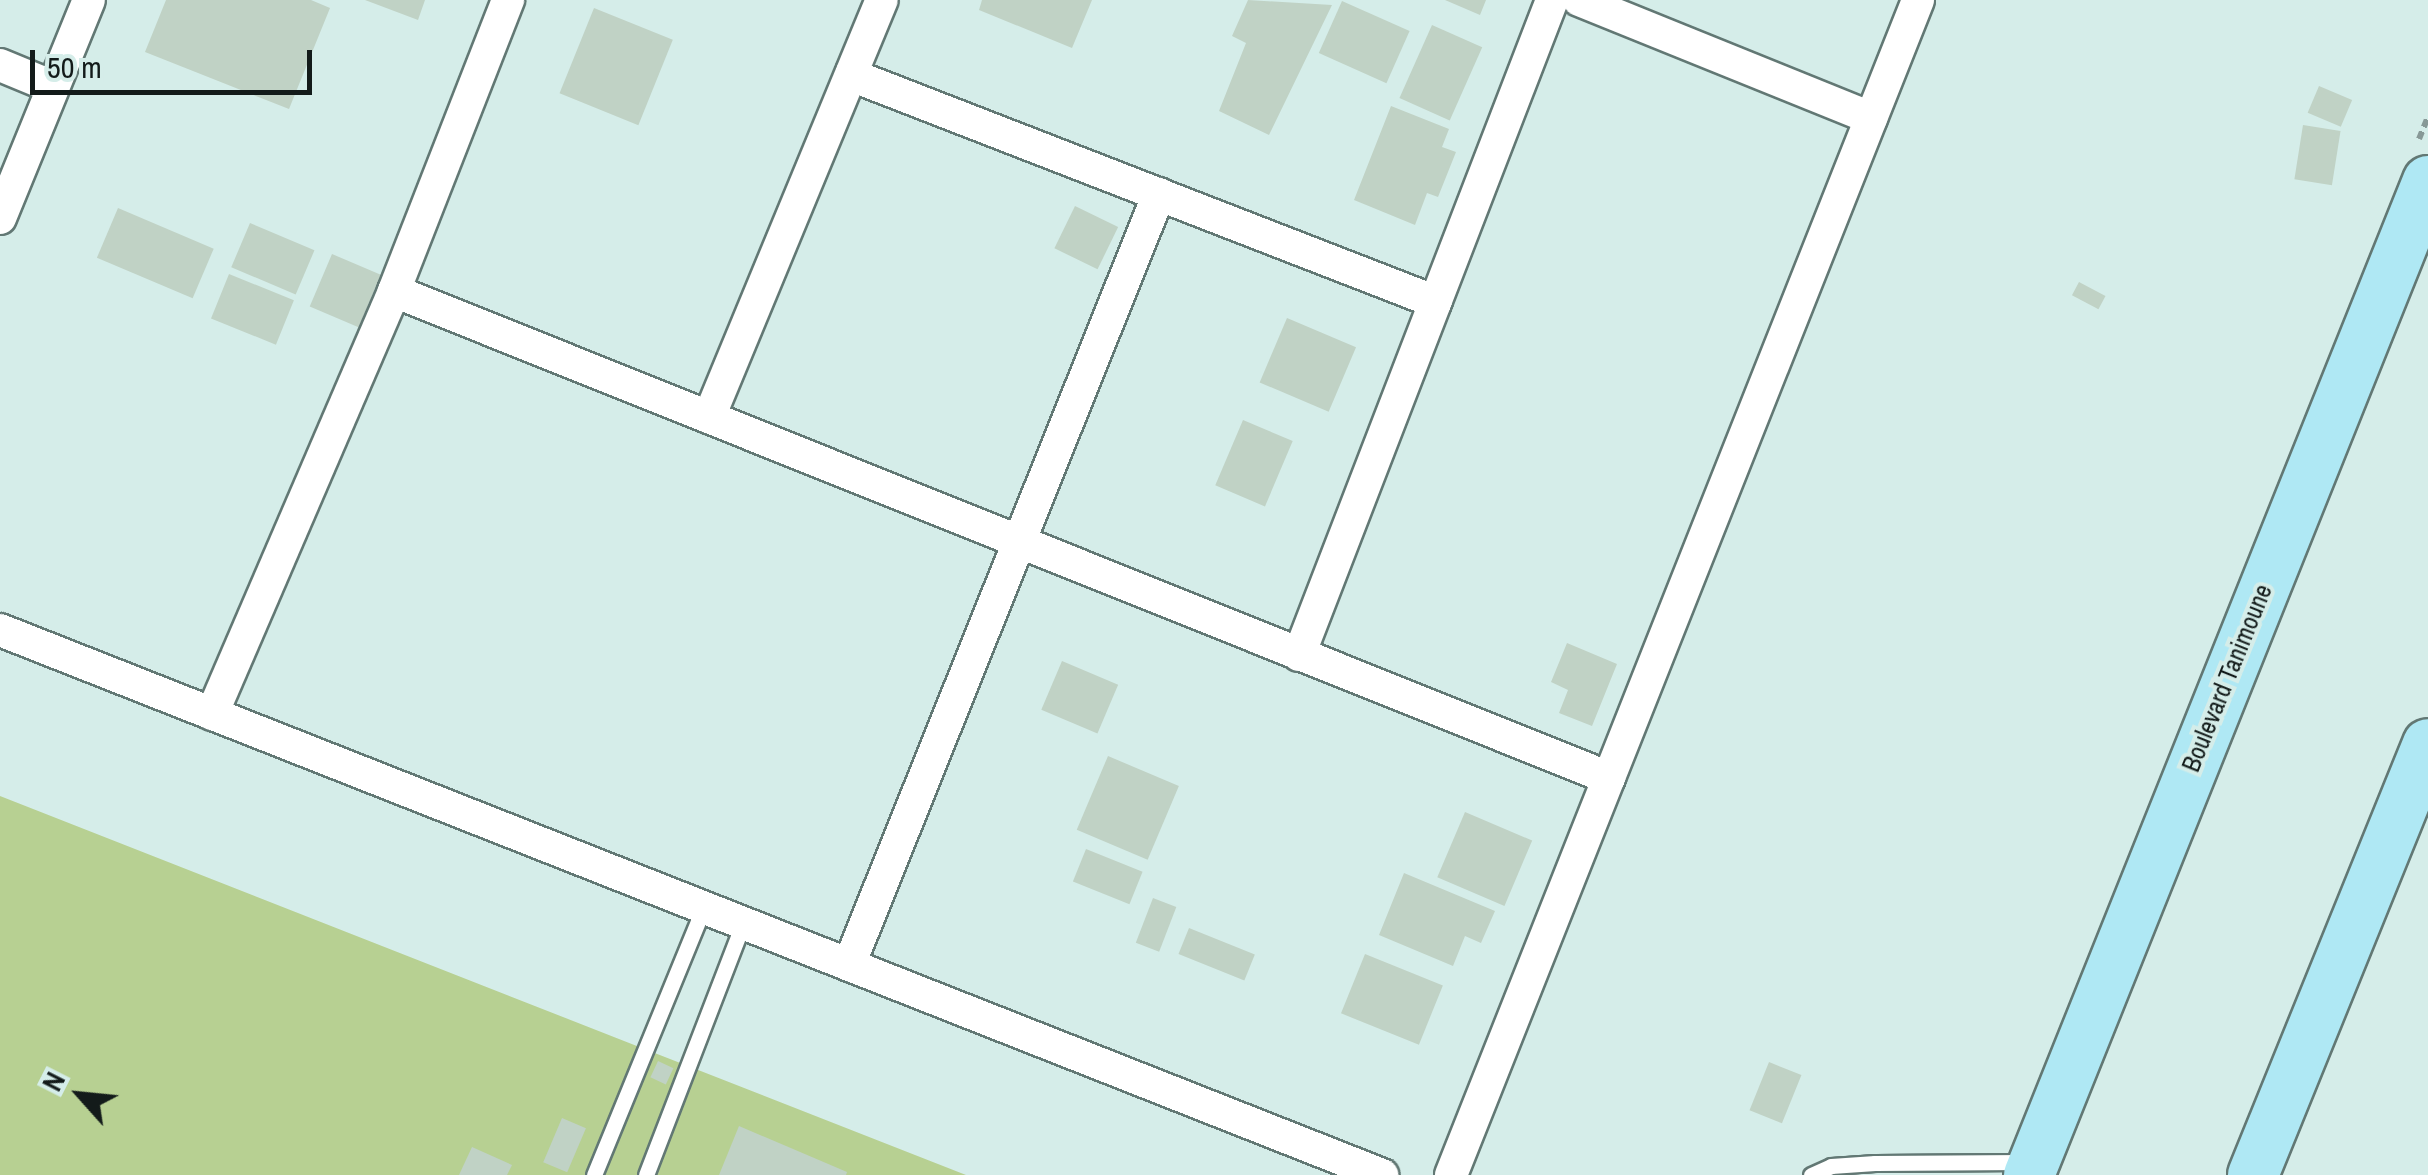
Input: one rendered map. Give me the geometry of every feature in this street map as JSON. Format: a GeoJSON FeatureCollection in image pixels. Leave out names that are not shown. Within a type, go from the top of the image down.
{"type":"FeatureCollection","features":[{"type":"Feature","properties":{"kind":"main road","name":"Boulevard Tanimoune"},"geometry":{"type":"LineString","coordinates":[[2031,1170],[2428,181]]}},
{"type":"Feature","properties":{"kind":"main road"},"geometry":{"type":"LineString","coordinates":[[2253,1175],[2426,757]]}},
{"type":"Feature","properties":{"kind":"street"},"geometry":{"type":"LineString","coordinates":[[0,218],[89,0]]}},
{"type":"Feature","properties":{"kind":"street"},"geometry":{"type":"LineString","coordinates":[[212,714],[394,291],[508,0]]}},
{"type":"Feature","properties":{"kind":"street"},"geometry":{"type":"LineString","coordinates":[[709,417],[882,0]]}},
{"type":"Feature","properties":{"kind":"street"},"geometry":{"type":"LineString","coordinates":[[1300,655],[1552,0]]}},
{"type":"Feature","properties":{"kind":"street"},"geometry":{"type":"LineString","coordinates":[[1579,0],[1871,118]]}},
{"type":"Feature","properties":{"kind":"street"},"geometry":{"type":"LineString","coordinates":[[1451,1175],[1918,0]]}},
{"type":"Feature","properties":{"kind":"street"},"geometry":{"type":"LineString","coordinates":[[0,65],[54,87]]}},
{"type":"Feature","properties":{"kind":"street"},"geometry":{"type":"LineString","coordinates":[[850,74],[1436,302]]}},
{"type":"Feature","properties":{"kind":"street"},"geometry":{"type":"LineString","coordinates":[[850,964],[1159,194]]}},
{"type":"Feature","properties":{"kind":"street"},"geometry":{"type":"LineString","coordinates":[[394,291],[1610,778]]}},
{"type":"Feature","properties":{"kind":"street"},"geometry":{"type":"LineString","coordinates":[[0,630],[1382,1175]]}},
{"type":"Feature","properties":{"kind":"lane"},"geometry":{"type":"LineString","coordinates":[[594,1175],[704,908]]}},
{"type":"Feature","properties":{"kind":"lane"},"geometry":{"type":"LineString","coordinates":[[646,1175],[744,923]]}},
{"type":"Feature","properties":{"kind":"lane"},"geometry":{"type":"LineString","coordinates":[[1811,1175],[1831,1166],[2011,1159],[2031,1170]]}},
{"type":"Feature","properties":{"kind":"green space"},"geometry":{"type":"Polygon","coordinates":[[[0,796],[647,1050],[966,1175],[0,1175],[0,796]]]}},
{"type":"Feature","properties":{"kind":"building"},"geometry":{"type":"Polygon","coordinates":[[[166,0],[311,0],[330,8],[289,109],[145,52],[166,0]]]}},
{"type":"Feature","properties":{"kind":"building"},"geometry":{"type":"Polygon","coordinates":[[[365,0],[425,0],[418,20],[365,0]]]}},
{"type":"Feature","properties":{"kind":"building"},"geometry":{"type":"Polygon","coordinates":[[[982,0],[1092,0],[1072,48],[979,10],[982,0]]]}},
{"type":"Feature","properties":{"kind":"building"},"geometry":{"type":"Polygon","coordinates":[[[1248,0],[1332,5],[1269,135],[1219,111],[1246,43],[1232,36],[1248,0]]]}},
{"type":"Feature","properties":{"kind":"building"},"geometry":{"type":"Polygon","coordinates":[[[1445,0],[1486,0],[1480,15],[1445,0]]]}},
{"type":"Feature","properties":{"kind":"building"},"geometry":{"type":"Polygon","coordinates":[[[1342,1],[1410,31],[1386,83],[1319,53],[1342,1]]]}},
{"type":"Feature","properties":{"kind":"building"},"geometry":{"type":"Polygon","coordinates":[[[594,8],[673,40],[638,125],[560,93],[594,8]]]}},
{"type":"Feature","properties":{"kind":"building"},"geometry":{"type":"Polygon","coordinates":[[[1432,25],[1482,47],[1450,120],[1399,98],[1432,25]]]}},
{"type":"Feature","properties":{"kind":"building"},"geometry":{"type":"Polygon","coordinates":[[[2319,86],[2352,100],[2341,127],[2308,113],[2319,86]]]}},
{"type":"Feature","properties":{"kind":"building"},"geometry":{"type":"Polygon","coordinates":[[[1391,106],[1449,129],[1442,147],[1456,152],[1438,197],[1427,193],[1415,225],[1354,200],[1391,106]]]}},
{"type":"Feature","properties":{"kind":"building"},"geometry":{"type":"Polygon","coordinates":[[[2303,125],[2341,131],[2332,185],[2294,179],[2303,125]]]}},
{"type":"Feature","properties":{"kind":"building"},"geometry":{"type":"Polygon","coordinates":[[[1075,206],[1118,227],[1098,269],[1054,248],[1075,206]]]}},
{"type":"Feature","properties":{"kind":"building"},"geometry":{"type":"Polygon","coordinates":[[[118,208],[214,249],[193,298],[97,258],[118,208]]]}},
{"type":"Feature","properties":{"kind":"building"},"geometry":{"type":"Polygon","coordinates":[[[250,223],[314,250],[296,295],[231,267],[250,223]]]}},
{"type":"Feature","properties":{"kind":"building"},"geometry":{"type":"Polygon","coordinates":[[[332,254],[381,275],[359,327],[310,306],[332,254]]]}},
{"type":"Feature","properties":{"kind":"building"},"geometry":{"type":"Polygon","coordinates":[[[229,274],[294,300],[276,345],[211,319],[229,274]]]}},
{"type":"Feature","properties":{"kind":"building"},"geometry":{"type":"Polygon","coordinates":[[[2079,282],[2105,296],[2098,309],[2072,295],[2079,282]]]}},
{"type":"Feature","properties":{"kind":"building"},"geometry":{"type":"Polygon","coordinates":[[[1287,318],[1356,347],[1329,412],[1260,382],[1287,318]]]}},
{"type":"Feature","properties":{"kind":"building"},"geometry":{"type":"Polygon","coordinates":[[[1243,420],[1293,441],[1265,506],[1215,485],[1243,420]]]}},
{"type":"Feature","properties":{"kind":"building"},"geometry":{"type":"Polygon","coordinates":[[[1567,643],[1617,664],[1592,726],[1559,713],[1568,690],[1551,682],[1567,643]]]}},
{"type":"Feature","properties":{"kind":"building"},"geometry":{"type":"Polygon","coordinates":[[[1062,661],[1118,685],[1097,734],[1041,710],[1062,661]]]}},
{"type":"Feature","properties":{"kind":"building"},"geometry":{"type":"Polygon","coordinates":[[[1108,756],[1179,786],[1148,860],[1077,830],[1108,756]]]}},
{"type":"Feature","properties":{"kind":"building"},"geometry":{"type":"Polygon","coordinates":[[[1465,812],[1532,841],[1504,906],[1437,877],[1465,812]]]}},
{"type":"Feature","properties":{"kind":"building"},"geometry":{"type":"Polygon","coordinates":[[[1086,849],[1143,872],[1129,904],[1073,881],[1086,849]]]}},
{"type":"Feature","properties":{"kind":"building"},"geometry":{"type":"Polygon","coordinates":[[[1404,873],[1495,911],[1481,943],[1465,936],[1453,966],[1379,935],[1404,873]]]}},
{"type":"Feature","properties":{"kind":"building"},"geometry":{"type":"Polygon","coordinates":[[[1153,898],[1176,907],[1159,952],[1136,943],[1153,898]]]}},
{"type":"Feature","properties":{"kind":"building"},"geometry":{"type":"Polygon","coordinates":[[[1189,928],[1255,955],[1244,981],[1179,954],[1189,928]]]}},
{"type":"Feature","properties":{"kind":"building"},"geometry":{"type":"Polygon","coordinates":[[[1365,954],[1443,985],[1419,1045],[1341,1013],[1365,954]]]}},
{"type":"Feature","properties":{"kind":"building"},"geometry":{"type":"Polygon","coordinates":[[[658,1061],[673,1068],[666,1084],[650,1077],[658,1061]]]}},
{"type":"Feature","properties":{"kind":"building"},"geometry":{"type":"Polygon","coordinates":[[[1769,1062],[1801,1075],[1782,1123],[1750,1110],[1769,1062]]]}},
{"type":"Feature","properties":{"kind":"building"},"geometry":{"type":"Polygon","coordinates":[[[562,1118],[586,1128],[567,1172],[543,1162],[562,1118]]]}},
{"type":"Feature","properties":{"kind":"building"},"geometry":{"type":"Polygon","coordinates":[[[739,1126],[847,1172],[846,1175],[719,1175],[739,1126]]]}},
{"type":"Feature","properties":{"kind":"building"},"geometry":{"type":"Polygon","coordinates":[[[472,1147],[512,1165],[507,1175],[459,1175],[472,1147]]]}}]}
